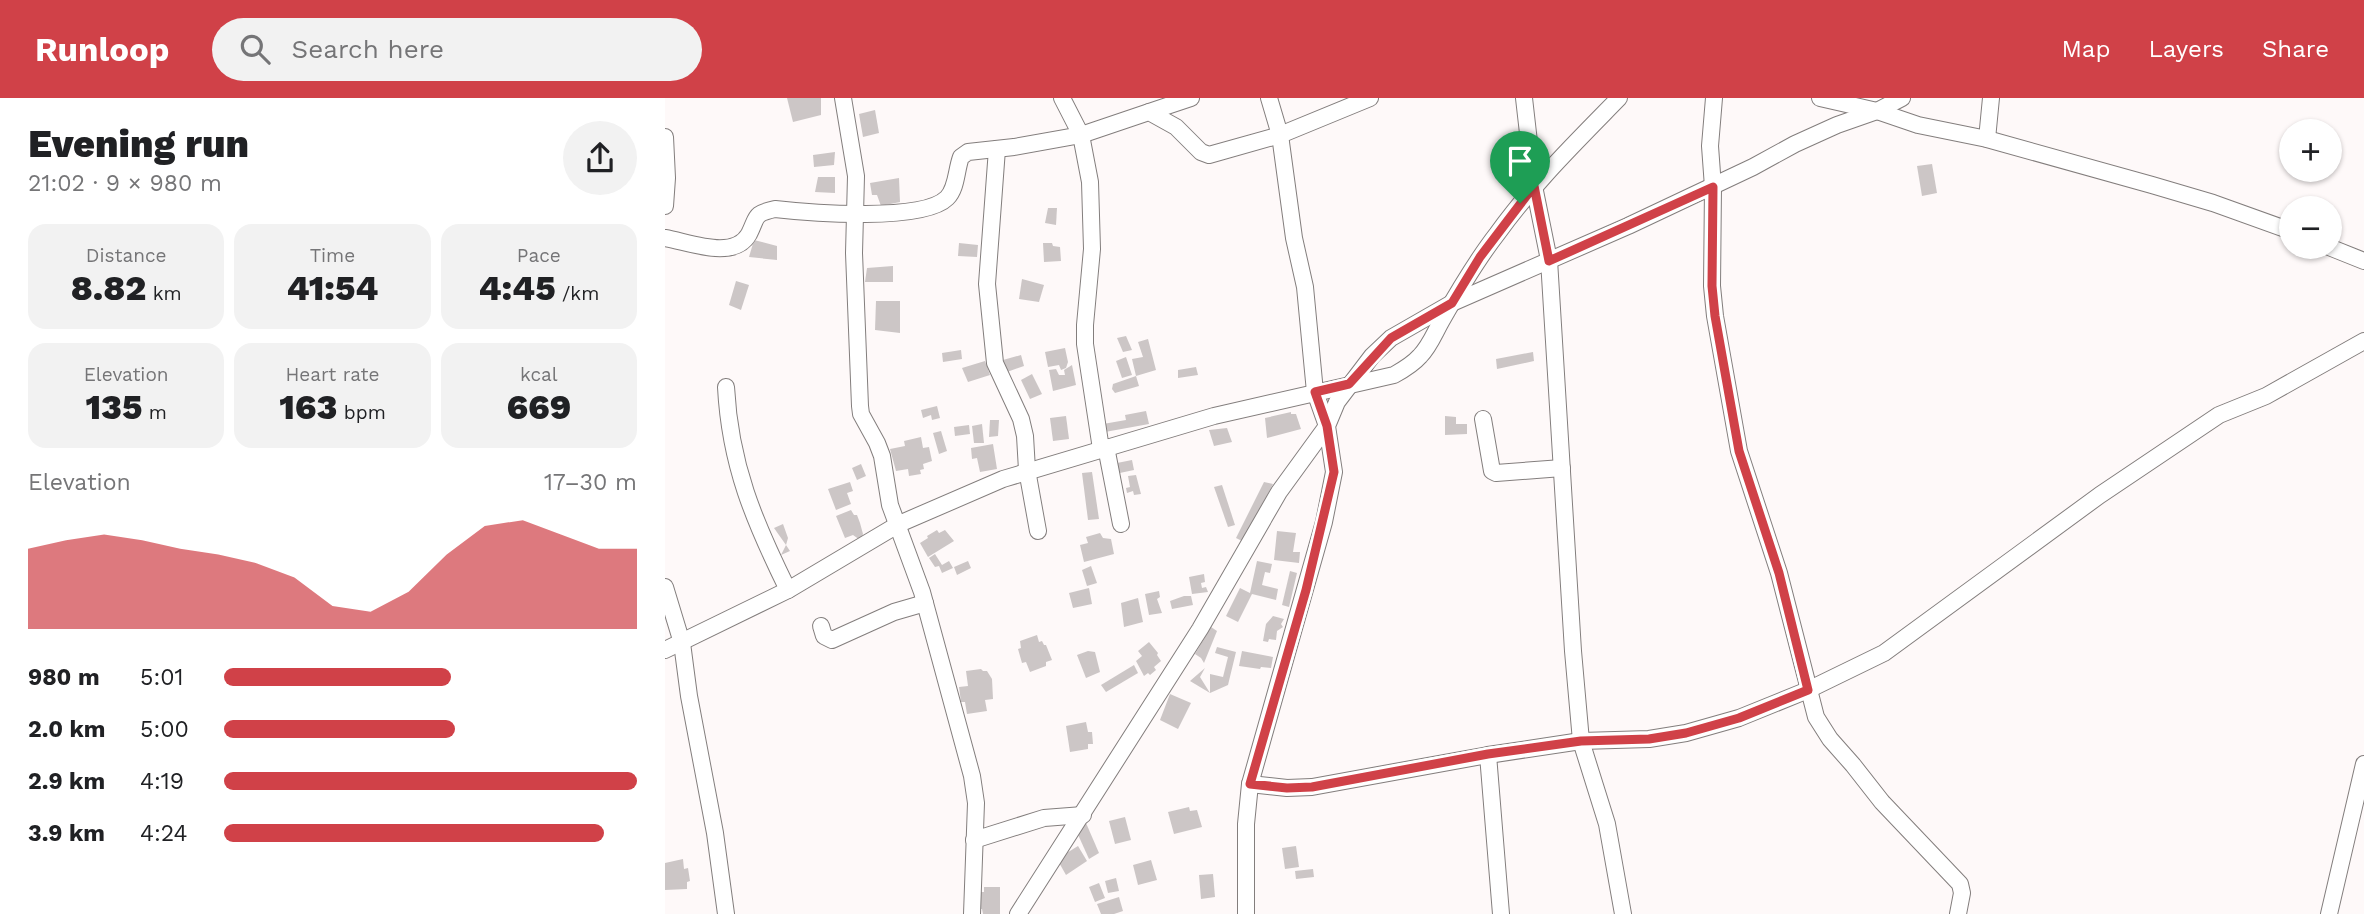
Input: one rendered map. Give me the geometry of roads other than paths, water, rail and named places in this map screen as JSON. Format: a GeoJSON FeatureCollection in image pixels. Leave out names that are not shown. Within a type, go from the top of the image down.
{"type":"FeatureCollection","features":[{"type":"Feature","properties":{"kind":"street"},"geometry":{"type":"LineString","coordinates":[[843,98],[856,176],[854,253],[861,414],[877,443],[890,505],[925,603],[972,776],[976,803],[972,914]]}},
{"type":"Feature","properties":{"kind":"street"},"geometry":{"type":"LineString","coordinates":[[1062,98],[1081,135],[1090,181],[1092,249],[1085,344],[1103,448],[1121,524]]}},
{"type":"Feature","properties":{"kind":"street"},"geometry":{"type":"LineString","coordinates":[[665,238],[727,248],[739,245],[748,236],[755,216],[775,209],[856,214],[915,210],[940,204],[950,196],[961,157],[968,152],[1081,135],[1191,98]]}},
{"type":"Feature","properties":{"kind":"street"},"geometry":{"type":"LineString","coordinates":[[1246,914],[1246,824],[1250,784],[1324,522],[1334,472],[1327,426],[1315,392],[1305,287],[1294,238],[1280,135],[1269,98]]}},
{"type":"Feature","properties":{"kind":"street"},"geometry":{"type":"LineString","coordinates":[[1149,111],[1175,127],[1201,152],[1209,155],[1280,135],[1370,98]]}},
{"type":"Feature","properties":{"kind":"street"},"geometry":{"type":"LineString","coordinates":[[1524,98],[1534,186],[1549,261],[1581,741],[1607,824],[1623,914]]}},
{"type":"Feature","properties":{"kind":"street"},"geometry":{"type":"LineString","coordinates":[[665,650],[788,590],[899,524],[950,500],[1027,470],[1215,416],[1394,375],[1405,369],[1420,357],[1429,345],[1480,257],[1534,186],[1619,98]]}},
{"type":"Feature","properties":{"kind":"street"},"geometry":{"type":"LineString","coordinates":[[1713,98],[1710,146],[1713,187],[1712,286],[1715,316],[1739,451],[1782,584],[1816,717],[1830,739],[1882,803],[1960,884],[1962,893],[1958,914]]}},
{"type":"Feature","properties":{"kind":"street"},"geometry":{"type":"LineString","coordinates":[[1821,98],[1877,111],[1918,125],[1987,139],[2176,192],[2279,226]]}},
{"type":"Feature","properties":{"kind":"street"},"geometry":{"type":"LineString","coordinates":[[1018,914],[1200,629],[1279,492],[1327,426],[1337,402],[1349,384],[1391,338],[1477,291],[1514,278],[1713,187],[1795,144],[1902,98]]}},
{"type":"Feature","properties":{"kind":"street"},"geometry":{"type":"LineString","coordinates":[[1987,139],[1991,98]]}},
{"type":"Feature","properties":{"kind":"street"},"geometry":{"type":"LineString","coordinates":[[665,136],[665,206]]}},
{"type":"Feature","properties":{"kind":"street"},"geometry":{"type":"LineString","coordinates":[[997,149],[986,285],[987,305],[995,363],[1021,419],[1025,436],[1027,470],[1038,531]]}},
{"type":"Feature","properties":{"kind":"street"},"geometry":{"type":"LineString","coordinates":[[2342,252],[2364,261]]}},
{"type":"Feature","properties":{"kind":"street"},"geometry":{"type":"LineString","coordinates":[[1250,784],[1287,788],[1312,787],[1488,754],[1581,741],[1649,739],[1686,733],[1739,718],[1808,690],[1884,653],[2090,502],[2190,433],[2219,415],[2266,396],[2364,341]]}},
{"type":"Feature","properties":{"kind":"street"},"geometry":{"type":"LineString","coordinates":[[726,387],[728,421],[741,483],[765,543],[788,590]]}},
{"type":"Feature","properties":{"kind":"street"},"geometry":{"type":"LineString","coordinates":[[1483,419],[1492,471],[1496,474],[1562,468]]}},
{"type":"Feature","properties":{"kind":"street"},"geometry":{"type":"LineString","coordinates":[[665,587],[682,643],[689,696],[715,833],[726,914]]}},
{"type":"Feature","properties":{"kind":"street"},"geometry":{"type":"LineString","coordinates":[[821,626],[824,636],[832,640],[902,609],[925,603]]}},
{"type":"Feature","properties":{"kind":"street"},"geometry":{"type":"LineString","coordinates":[[1488,754],[1501,914]]}},
{"type":"Feature","properties":{"kind":"street"},"geometry":{"type":"LineString","coordinates":[[2329,914],[2364,764]]}},
{"type":"Feature","properties":{"kind":"street"},"geometry":{"type":"LineString","coordinates":[[974,840],[1044,818],[1083,815]]}}]}
